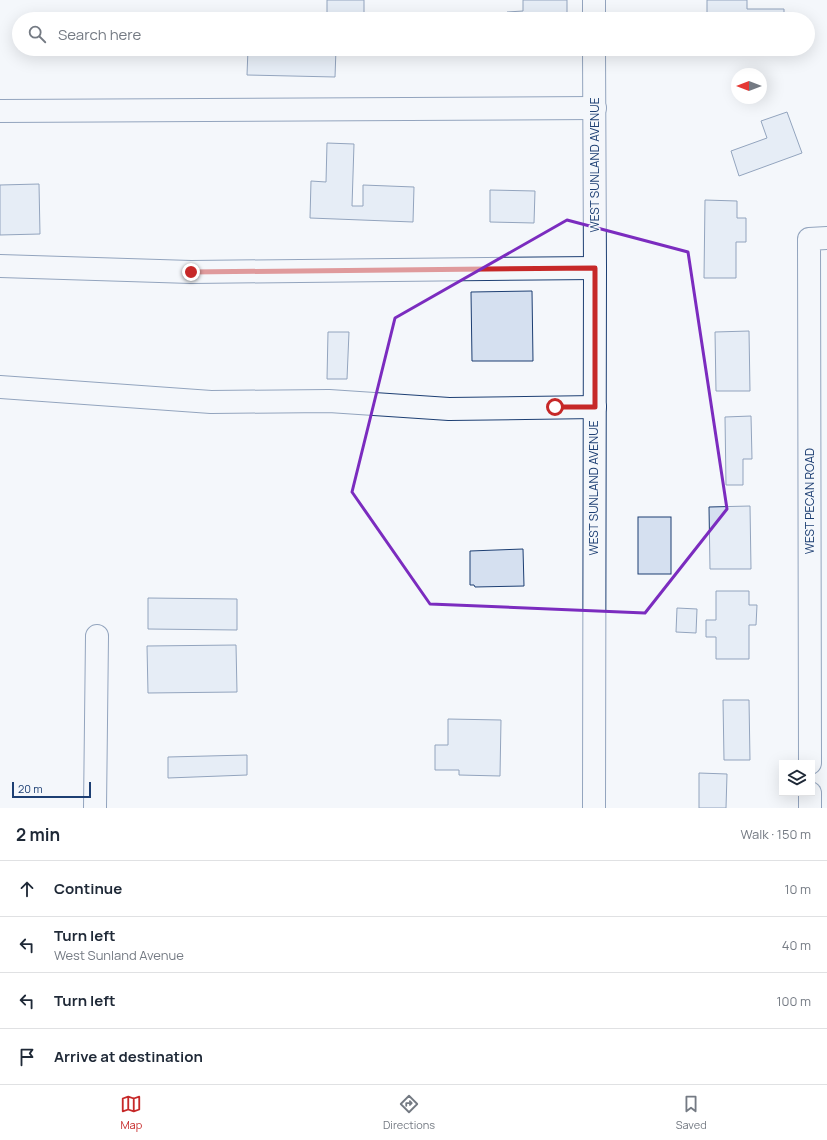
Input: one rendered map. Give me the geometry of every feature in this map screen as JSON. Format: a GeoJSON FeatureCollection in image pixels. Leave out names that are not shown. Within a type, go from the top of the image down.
{"type":"FeatureCollection","features":[{"type":"Feature","properties":{"kind":"street"},"geometry":{"type":"LineString","coordinates":[[594,0],[594,12]]}},
{"type":"Feature","properties":{"kind":"street","name":"WEST SUNLAND AVENUE"},"geometry":{"type":"LineString","coordinates":[[594,56],[594,808]]}},
{"type":"Feature","properties":{"kind":"street"},"geometry":{"type":"LineString","coordinates":[[0,111],[595,108]]}},
{"type":"Feature","properties":{"kind":"street","name":"WEST PECAN ROAD"},"geometry":{"type":"LineString","coordinates":[[810,760],[819,628],[818,239]]}},
{"type":"Feature","properties":{"kind":"street"},"geometry":{"type":"LineString","coordinates":[[0,266],[191,272],[595,268]]}},
{"type":"Feature","properties":{"kind":"street"},"geometry":{"type":"LineString","coordinates":[[0,387],[211,402],[329,402],[448,409],[595,407]]}},
{"type":"Feature","properties":{"kind":"street"},"geometry":{"type":"LineString","coordinates":[[95,808],[97,636]]}},
{"type":"Feature","properties":{"kind":"street"},"geometry":{"type":"LineString","coordinates":[[810,796],[810,808]]}},
{"type":"Feature","properties":{"kind":"highlighted area"},"geometry":{"type":"Polygon","coordinates":[[[567,220],[688,252],[727,509],[645,613],[430,604],[352,492],[395,318],[567,220]]]}},
{"type":"Feature","properties":{"kind":"building"},"geometry":{"type":"Polygon","coordinates":[[[327,0],[364,0],[364,12],[327,12],[327,0]]]}},
{"type":"Feature","properties":{"kind":"building"},"geometry":{"type":"Polygon","coordinates":[[[523,0],[567,0],[567,12],[507,12],[523,11],[523,0]]]}},
{"type":"Feature","properties":{"kind":"building"},"geometry":{"type":"Polygon","coordinates":[[[707,0],[747,0],[747,9],[784,9],[784,12],[707,12],[707,0]]]}},
{"type":"Feature","properties":{"kind":"building"},"geometry":{"type":"Polygon","coordinates":[[[248,56],[336,56],[335,77],[247,75],[248,56]]]}},
{"type":"Feature","properties":{"kind":"building"},"geometry":{"type":"Polygon","coordinates":[[[787,112],[802,153],[739,176],[731,151],[767,138],[761,121],[787,112]]]}},
{"type":"Feature","properties":{"kind":"building"},"geometry":{"type":"Polygon","coordinates":[[[327,143],[354,144],[352,206],[363,206],[363,185],[414,187],[413,222],[310,218],[311,181],[326,182],[327,143]]]}},
{"type":"Feature","properties":{"kind":"building"},"geometry":{"type":"Polygon","coordinates":[[[39,184],[40,234],[0,235],[0,185],[39,184]]]}},
{"type":"Feature","properties":{"kind":"building"},"geometry":{"type":"Polygon","coordinates":[[[490,190],[535,191],[534,223],[490,222],[490,190]]]}},
{"type":"Feature","properties":{"kind":"building"},"geometry":{"type":"Polygon","coordinates":[[[705,200],[737,201],[737,218],[746,218],[746,242],[736,242],[736,278],[704,278],[705,200]]]}},
{"type":"Feature","properties":{"kind":"building"},"geometry":{"type":"Polygon","coordinates":[[[532,291],[533,361],[472,361],[471,292],[532,291]]]}},
{"type":"Feature","properties":{"kind":"building"},"geometry":{"type":"Polygon","coordinates":[[[749,331],[750,391],[716,391],[715,332],[749,331]]]}},
{"type":"Feature","properties":{"kind":"building"},"geometry":{"type":"Polygon","coordinates":[[[328,332],[349,332],[347,379],[327,379],[328,332]]]}},
{"type":"Feature","properties":{"kind":"building"},"geometry":{"type":"Polygon","coordinates":[[[751,416],[752,459],[743,459],[743,485],[726,485],[725,417],[751,416]]]}},
{"type":"Feature","properties":{"kind":"building"},"geometry":{"type":"Polygon","coordinates":[[[750,506],[751,569],[710,569],[709,507],[750,506]]]}},
{"type":"Feature","properties":{"kind":"building"},"geometry":{"type":"Polygon","coordinates":[[[638,517],[671,517],[671,574],[638,574],[638,517]]]}},
{"type":"Feature","properties":{"kind":"building"},"geometry":{"type":"Polygon","coordinates":[[[523,549],[524,586],[475,587],[474,585],[470,585],[470,551],[523,549]]]}},
{"type":"Feature","properties":{"kind":"building"},"geometry":{"type":"Polygon","coordinates":[[[716,591],[749,591],[749,605],[757,605],[756,625],[749,625],[749,659],[716,659],[716,637],[706,637],[706,620],[716,620],[716,591]]]}},
{"type":"Feature","properties":{"kind":"building"},"geometry":{"type":"Polygon","coordinates":[[[148,598],[237,599],[237,630],[148,629],[148,598]]]}},
{"type":"Feature","properties":{"kind":"building"},"geometry":{"type":"Polygon","coordinates":[[[677,608],[697,609],[696,633],[676,632],[677,608]]]}},
{"type":"Feature","properties":{"kind":"building"},"geometry":{"type":"Polygon","coordinates":[[[236,645],[237,692],[148,693],[147,646],[236,645]]]}},
{"type":"Feature","properties":{"kind":"building"},"geometry":{"type":"Polygon","coordinates":[[[723,700],[749,700],[750,760],[724,760],[723,700]]]}},
{"type":"Feature","properties":{"kind":"building"},"geometry":{"type":"Polygon","coordinates":[[[448,719],[501,720],[500,776],[459,775],[459,770],[435,770],[435,745],[448,745],[448,719]]]}},
{"type":"Feature","properties":{"kind":"building"},"geometry":{"type":"Polygon","coordinates":[[[247,755],[247,775],[168,778],[168,757],[247,755]]]}},
{"type":"Feature","properties":{"kind":"building"},"geometry":{"type":"Polygon","coordinates":[[[699,773],[727,774],[726,808],[699,808],[699,773]]]}},
{"type":"Feature","properties":{"kind":"route"},"geometry":{"type":"LineString","coordinates":[[191,272],[595,268],[595,407],[555,407]]}}]}
